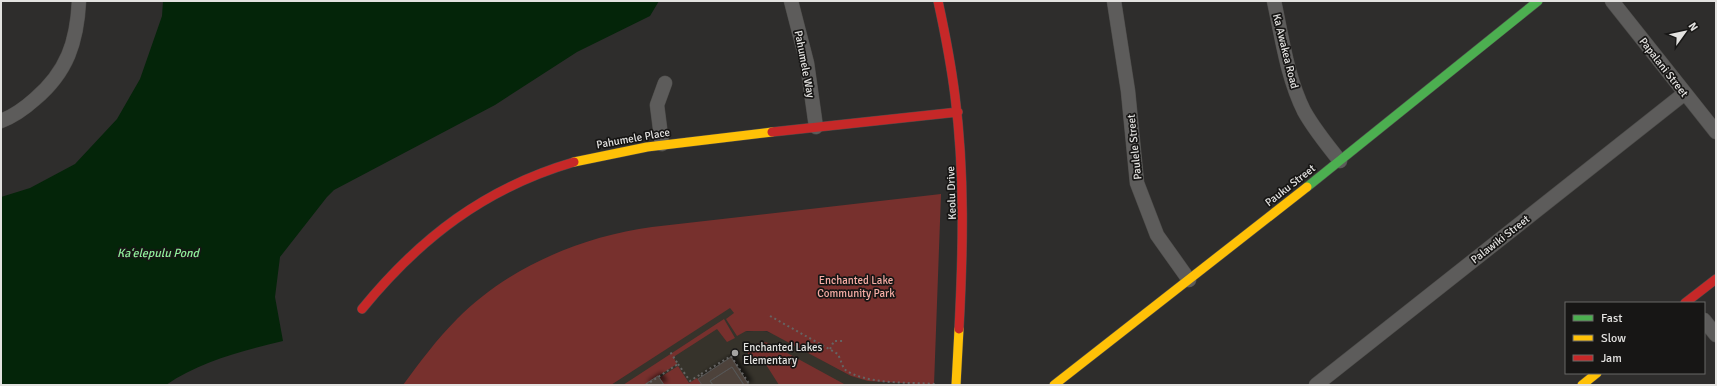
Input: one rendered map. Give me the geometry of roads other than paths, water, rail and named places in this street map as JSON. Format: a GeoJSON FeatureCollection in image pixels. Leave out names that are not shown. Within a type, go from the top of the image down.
{"type":"FeatureCollection","features":[{"type":"Feature","properties":{"kind":"street"},"geometry":{"type":"LineString","coordinates":[[1,121],[25,108],[44,92],[61,72],[72,47],[78,22],[79,1]]}},
{"type":"Feature","properties":{"kind":"street","name":"Pahumele Way"},"geometry":{"type":"LineString","coordinates":[[791,1],[806,63],[816,127]]}},
{"type":"Feature","properties":{"kind":"street","name":"Keolu Drive"},"geometry":{"type":"LineString","coordinates":[[938,1],[958,112],[963,180],[964,242],[956,385]]}},
{"type":"Feature","properties":{"kind":"street","name":"Paulele Street"},"geometry":{"type":"LineString","coordinates":[[1114,1],[1128,91],[1137,183],[1157,235],[1189,280]]}},
{"type":"Feature","properties":{"kind":"street","name":"Ka Awakea Road"},"geometry":{"type":"LineString","coordinates":[[1274,1],[1287,62],[1296,93],[1304,111],[1316,130],[1340,161]]}},
{"type":"Feature","properties":{"kind":"street","name":"Pauku Street"},"geometry":{"type":"LineString","coordinates":[[1054,385],[1340,161],[1538,1]]}},
{"type":"Feature","properties":{"kind":"street","name":"Papalani Street"},"geometry":{"type":"LineString","coordinates":[[1612,1],[1716,132]]}},
{"type":"Feature","properties":{"kind":"street"},"geometry":{"type":"LineString","coordinates":[[662,144],[657,105],[665,83]]}},
{"type":"Feature","properties":{"kind":"street","name":"Palawiki Street"},"geometry":{"type":"LineString","coordinates":[[1316,385],[1685,93]]}},
{"type":"Feature","properties":{"kind":"street","name":"Pahumele Place"},"geometry":{"type":"LineString","coordinates":[[362,309],[383,281],[430,237],[455,218],[493,195],[528,178],[558,167],[588,158],[662,144],[958,112]]}},
{"type":"Feature","properties":{"kind":"street"},"geometry":{"type":"LineString","coordinates":[[1688,302],[1716,278]]}},
{"type":"Feature","properties":{"kind":"street"},"geometry":{"type":"LineString","coordinates":[[1705,321],[1716,335]]}},
{"type":"Feature","properties":{"kind":"street"},"geometry":{"type":"LineString","coordinates":[[1582,385],[1597,374]]}},
{"type":"Feature","properties":{"kind":"water","name":"Kaʻelepulu Pond"},"geometry":{"type":"Polygon","coordinates":[[[163,1],[659,1],[650,16],[577,52],[495,105],[334,190],[280,257],[275,297],[283,341],[237,353],[208,363],[193,369],[166,385],[1,385],[1,197],[30,188],[75,164],[117,119],[140,79],[162,16],[163,1]]]}},
{"type":"Feature","properties":{"kind":"place","name":"Enchanted Lakes Elementary"},"geometry":{"type":"Point","coordinates":[735,353]}},
{"type":"Feature","properties":{"kind":"park label","name":"Enchanted Lake Community Park"},"geometry":{"type":"Point","coordinates":[856,286]}}]}
